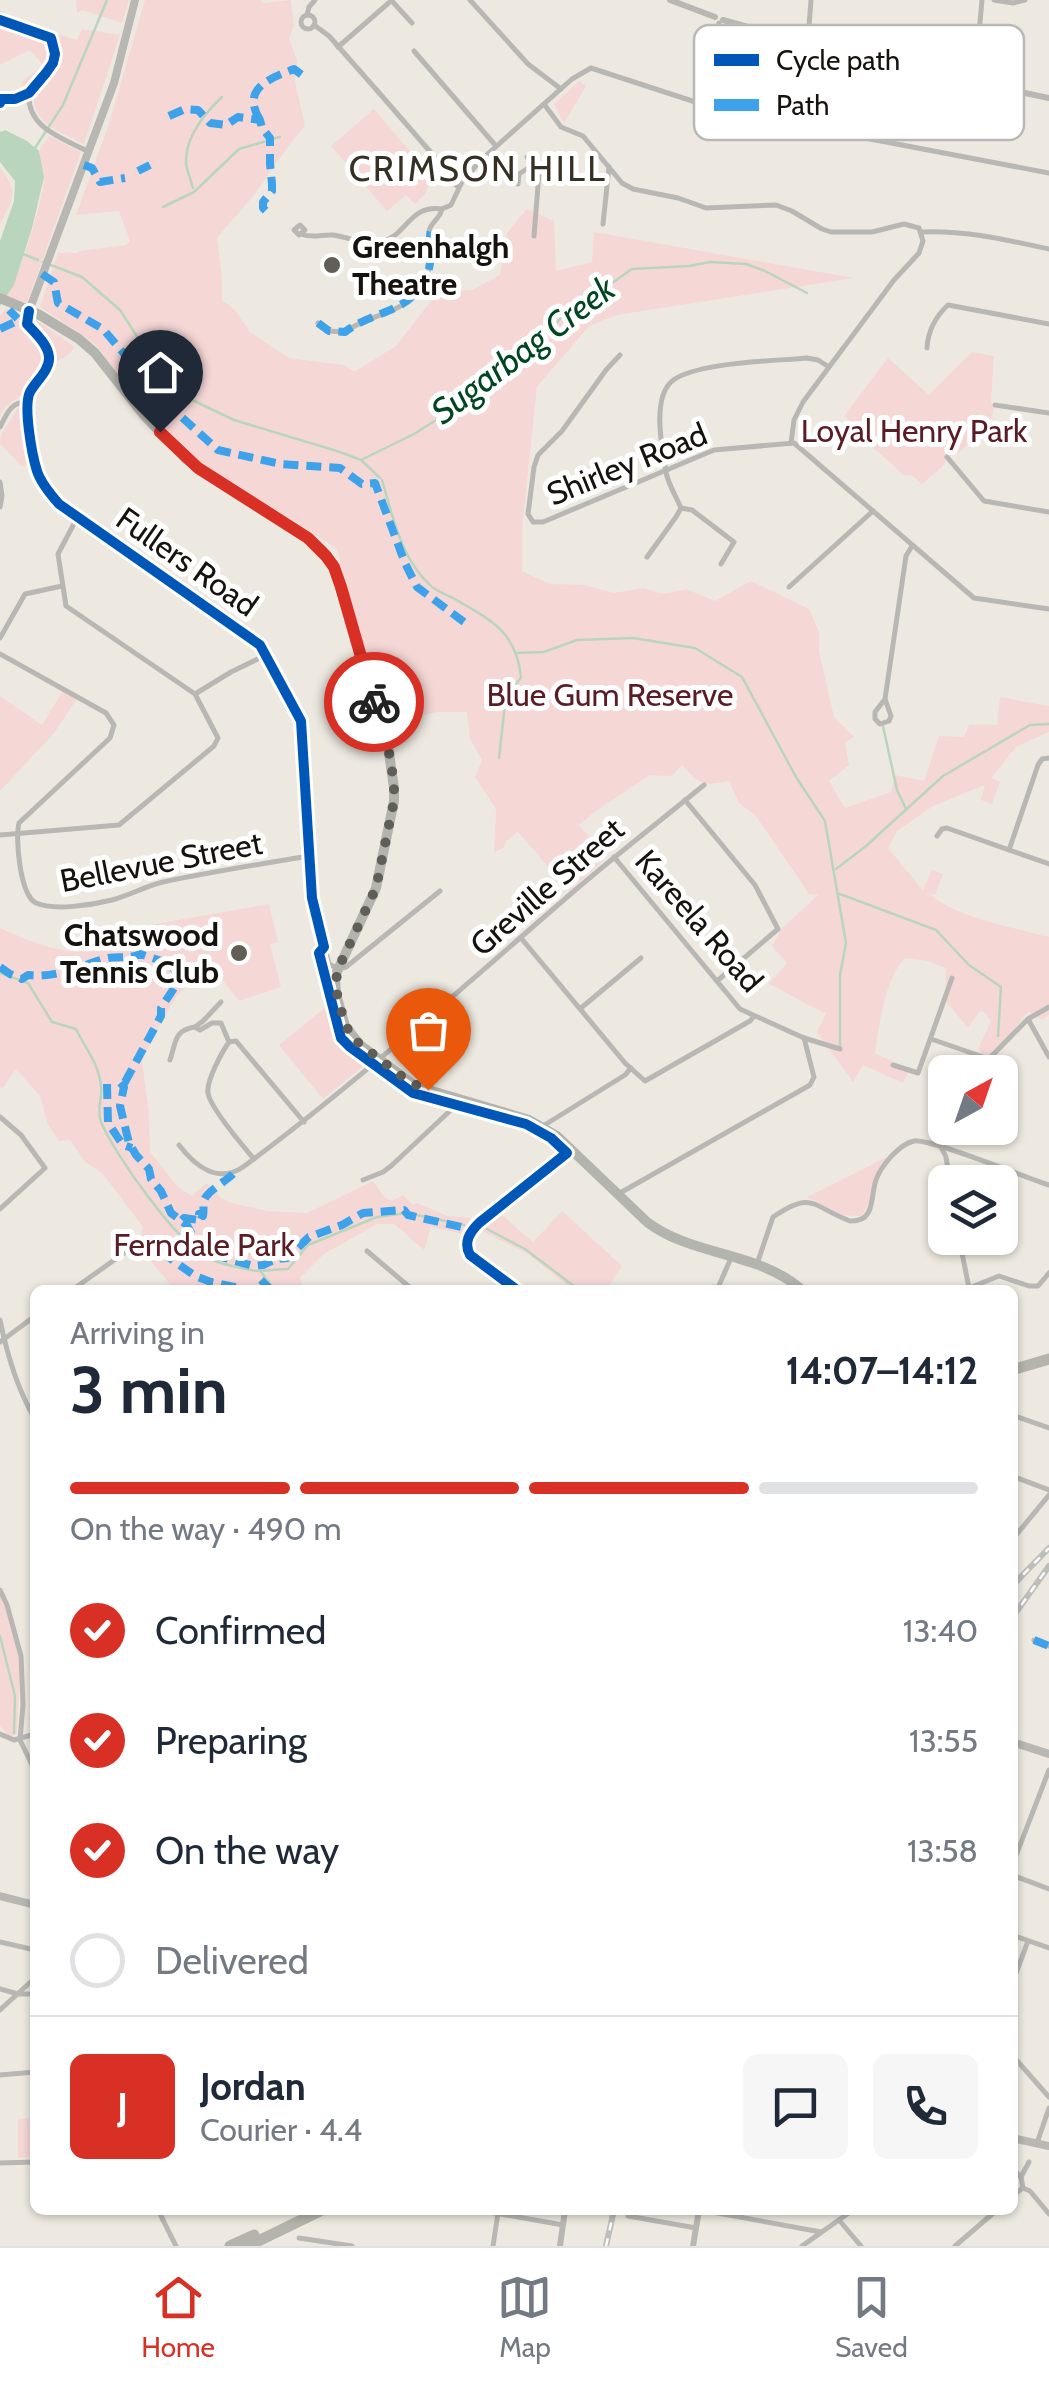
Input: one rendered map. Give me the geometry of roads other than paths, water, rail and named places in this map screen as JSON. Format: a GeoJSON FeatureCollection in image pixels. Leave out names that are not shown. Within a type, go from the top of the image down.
{"type":"FeatureCollection","features":[{"type":"Feature","properties":{"kind":"highway"},"geometry":{"type":"LineString","coordinates":[[1018,1360],[1049,1351]]}},
{"type":"Feature","properties":{"kind":"highway"},"geometry":{"type":"LineString","coordinates":[[1018,1368],[1049,1359]]}},
{"type":"Feature","properties":{"kind":"highway"},"geometry":{"type":"LineString","coordinates":[[230,2246],[295,2215]]}},
{"type":"Feature","properties":{"kind":"highway"},"geometry":{"type":"LineString","coordinates":[[248,2246],[312,2215]]}},
{"type":"Feature","properties":{"kind":"main road"},"geometry":{"type":"LineString","coordinates":[[24,309],[45,267],[89,152],[114,83],[136,0]]}},
{"type":"Feature","properties":{"kind":"main road"},"geometry":{"type":"LineString","coordinates":[[0,298],[61,327],[90,348],[143,414],[186,459],[308,538],[334,567],[386,738],[395,792],[376,888],[338,969]]}},
{"type":"Feature","properties":{"kind":"main road","name":"Fullers Road"},"geometry":{"type":"LineString","coordinates":[[338,969],[335,986],[345,1026],[357,1043],[415,1086],[542,1126],[663,1233],[757,1264],[781,1274],[794,1285]]}},
{"type":"Feature","properties":{"kind":"main road"},"geometry":{"type":"LineString","coordinates":[[1018,1744],[1049,1754]]}},
{"type":"Feature","properties":{"kind":"main road"},"geometry":{"type":"LineString","coordinates":[[0,1896],[30,1905]]}},
{"type":"Feature","properties":{"kind":"main road"},"geometry":{"type":"LineString","coordinates":[[1018,2140],[1049,2146]]}},
{"type":"Feature","properties":{"kind":"street"},"geometry":{"type":"LineString","coordinates":[[314,24],[308,28],[302,25],[302,19],[316,0]]}},
{"type":"Feature","properties":{"kind":"street"},"geometry":{"type":"LineString","coordinates":[[338,47],[392,0],[412,24]]}},
{"type":"Feature","properties":{"kind":"street"},"geometry":{"type":"LineString","coordinates":[[470,0],[528,64],[561,90]]}},
{"type":"Feature","properties":{"kind":"street"},"geometry":{"type":"LineString","coordinates":[[670,0],[739,25]]}},
{"type":"Feature","properties":{"kind":"street"},"geometry":{"type":"LineString","coordinates":[[809,25],[812,0]]}},
{"type":"Feature","properties":{"kind":"street"},"geometry":{"type":"LineString","coordinates":[[980,25],[982,0]]}},
{"type":"Feature","properties":{"kind":"street"},"geometry":{"type":"LineString","coordinates":[[994,0],[1024,0]]}},
{"type":"Feature","properties":{"kind":"street"},"geometry":{"type":"LineString","coordinates":[[308,15],[458,186]]}},
{"type":"Feature","properties":{"kind":"street"},"geometry":{"type":"LineString","coordinates":[[0,20],[50,38],[55,54],[53,63],[29,93],[32,116],[89,152]]}},
{"type":"Feature","properties":{"kind":"street"},"geometry":{"type":"LineString","coordinates":[[718,25],[719,20]]}},
{"type":"Feature","properties":{"kind":"street"},"geometry":{"type":"LineString","coordinates":[[414,51],[496,146]]}},
{"type":"Feature","properties":{"kind":"street"},"geometry":{"type":"LineString","coordinates":[[301,234],[309,238],[334,236],[380,242],[388,240],[424,209],[451,205],[458,186],[496,146],[585,70],[594,68],[694,100]]}},
{"type":"Feature","properties":{"kind":"street"},"geometry":{"type":"LineString","coordinates":[[1024,92],[1049,98]]}},
{"type":"Feature","properties":{"kind":"street"},"geometry":{"type":"LineString","coordinates":[[544,104],[561,127],[582,136],[627,187],[706,208],[776,205],[832,232],[872,232],[910,224],[922,232],[975,234],[1049,249]]}},
{"type":"Feature","properties":{"kind":"street"},"geometry":{"type":"LineString","coordinates":[[875,140],[1049,173]]}},
{"type":"Feature","properties":{"kind":"street"},"geometry":{"type":"LineString","coordinates":[[527,157],[539,173],[534,236]]}},
{"type":"Feature","properties":{"kind":"street"},"geometry":{"type":"LineString","coordinates":[[518,184],[520,174],[533,165]]}},
{"type":"Feature","properties":{"kind":"street"},"geometry":{"type":"LineString","coordinates":[[603,224],[609,167]]}},
{"type":"Feature","properties":{"kind":"street"},"geometry":{"type":"LineString","coordinates":[[318,323],[329,332],[345,332],[410,299],[428,272],[432,252],[429,230],[440,218],[442,208]]}},
{"type":"Feature","properties":{"kind":"street"},"geometry":{"type":"LineString","coordinates":[[922,232],[919,252],[800,407],[791,443],[802,448],[974,598],[1049,610]]}},
{"type":"Feature","properties":{"kind":"street"},"geometry":{"type":"LineString","coordinates":[[927,348],[933,324],[948,305],[1049,324]]}},
{"type":"Feature","properties":{"kind":"street"},"geometry":{"type":"LineString","coordinates":[[0,427],[12,406],[27,402],[49,360],[42,342],[27,324],[24,309]]}},
{"type":"Feature","properties":{"kind":"street","name":"Shirley Road"},"geometry":{"type":"LineString","coordinates":[[620,355],[562,431],[538,455],[528,514],[533,522],[543,522],[719,449],[791,443]]}},
{"type":"Feature","properties":{"kind":"street"},"geometry":{"type":"LineString","coordinates":[[647,557],[680,508],[666,470],[660,407],[667,387],[676,378],[703,369],[808,358],[829,367]]}},
{"type":"Feature","properties":{"kind":"street","name":"Fullers Road"},"geometry":{"type":"LineString","coordinates":[[27,402],[38,474],[56,501],[258,642],[266,655],[301,721],[312,898],[329,964],[338,969]]}},
{"type":"Feature","properties":{"kind":"street"},"geometry":{"type":"LineString","coordinates":[[995,406],[1049,413]]}},
{"type":"Feature","properties":{"kind":"street"},"geometry":{"type":"LineString","coordinates":[[948,457],[984,501],[1049,512]]}},
{"type":"Feature","properties":{"kind":"street"},"geometry":{"type":"LineString","coordinates":[[0,482],[0,507]]}},
{"type":"Feature","properties":{"kind":"street"},"geometry":{"type":"LineString","coordinates":[[680,508],[692,510],[734,542],[721,564]]}},
{"type":"Feature","properties":{"kind":"street"},"geometry":{"type":"LineString","coordinates":[[789,586],[873,511]]}},
{"type":"Feature","properties":{"kind":"street"},"geometry":{"type":"LineString","coordinates":[[0,835],[122,823],[218,738],[195,694],[65,603],[59,552],[77,517]]}},
{"type":"Feature","properties":{"kind":"street"},"geometry":{"type":"LineString","coordinates":[[885,699],[892,716],[884,724],[875,719],[876,712],[885,699],[906,556],[912,546]]}},
{"type":"Feature","properties":{"kind":"street"},"geometry":{"type":"LineString","coordinates":[[0,638],[25,594],[62,586]]}},
{"type":"Feature","properties":{"kind":"street"},"geometry":{"type":"LineString","coordinates":[[0,654],[98,708],[114,725],[110,738],[23,818],[17,834]]}},
{"type":"Feature","properties":{"kind":"street"},"geometry":{"type":"LineString","coordinates":[[195,694],[266,655]]}},
{"type":"Feature","properties":{"kind":"street"},"geometry":{"type":"LineString","coordinates":[[1009,850],[1038,765],[1049,758]]}},
{"type":"Feature","properties":{"kind":"street","name":"Greville Street"},"geometry":{"type":"LineString","coordinates":[[179,1145],[203,1169],[216,1174],[232,1174],[254,1159],[379,1060],[614,857],[704,785]]}},
{"type":"Feature","properties":{"kind":"street"},"geometry":{"type":"LineString","coordinates":[[685,800],[755,885],[778,929],[717,982]]}},
{"type":"Feature","properties":{"kind":"street"},"geometry":{"type":"LineString","coordinates":[[937,836],[946,828],[1049,864]]}},
{"type":"Feature","properties":{"kind":"street","name":"Bellevue Street"},"geometry":{"type":"LineString","coordinates":[[17,834],[28,896],[54,908],[106,901],[160,882],[309,856]]}},
{"type":"Feature","properties":{"kind":"street","name":"Kareela Road"},"geometry":{"type":"LineString","coordinates":[[614,857],[740,1009],[804,1038],[840,1049]]}},
{"type":"Feature","properties":{"kind":"street"},"geometry":{"type":"LineString","coordinates":[[338,969],[346,968],[440,891]]}},
{"type":"Feature","properties":{"kind":"street"},"geometry":{"type":"LineString","coordinates":[[522,938],[645,1080],[754,1016]]}},
{"type":"Feature","properties":{"kind":"street"},"geometry":{"type":"LineString","coordinates":[[580,1008],[641,958]]}},
{"type":"Feature","properties":{"kind":"street"},"geometry":{"type":"LineString","coordinates":[[893,1065],[918,1074],[952,978]]}},
{"type":"Feature","properties":{"kind":"street"},"geometry":{"type":"LineString","coordinates":[[170,1060],[182,1029],[204,1021],[221,1002]]}},
{"type":"Feature","properties":{"kind":"street"},"geometry":{"type":"LineString","coordinates":[[993,1055],[1028,1019],[1049,1007]]}},
{"type":"Feature","properties":{"kind":"street"},"geometry":{"type":"LineString","coordinates":[[1028,1019],[1049,1057]]}},
{"type":"Feature","properties":{"kind":"street"},"geometry":{"type":"LineString","coordinates":[[195,1026],[200,1030],[221,1023],[229,1042]]}},
{"type":"Feature","properties":{"kind":"street"},"geometry":{"type":"LineString","coordinates":[[619,1194],[813,1081],[804,1038]]}},
{"type":"Feature","properties":{"kind":"street"},"geometry":{"type":"LineString","coordinates":[[931,1039],[977,1055]]}},
{"type":"Feature","properties":{"kind":"street"},"geometry":{"type":"LineString","coordinates":[[254,1159],[208,1095],[220,1055],[229,1042],[236,1041],[304,1122]]}},
{"type":"Feature","properties":{"kind":"street"},"geometry":{"type":"LineString","coordinates":[[542,1126],[631,1068]]}},
{"type":"Feature","properties":{"kind":"street"},"geometry":{"type":"LineString","coordinates":[[363,1180],[391,1166],[459,1099]]}},
{"type":"Feature","properties":{"kind":"street"},"geometry":{"type":"LineString","coordinates":[[0,1117],[21,1135],[45,1168],[0,1209]]}},
{"type":"Feature","properties":{"kind":"street"},"geometry":{"type":"LineString","coordinates":[[757,1264],[770,1222],[801,1201],[850,1221],[863,1218],[870,1208],[876,1180],[894,1154],[910,1142],[941,1146],[1049,1185]]}},
{"type":"Feature","properties":{"kind":"street"},"geometry":{"type":"LineString","coordinates":[[941,1146],[947,1165]]}},
{"type":"Feature","properties":{"kind":"street"},"geometry":{"type":"LineString","coordinates":[[510,1285],[470,1255],[468,1236],[479,1222],[572,1150]]}},
{"type":"Feature","properties":{"kind":"street"},"geometry":{"type":"LineString","coordinates":[[79,1285],[140,1240]]}},
{"type":"Feature","properties":{"kind":"street"},"geometry":{"type":"LineString","coordinates":[[367,1251],[407,1285]]}},
{"type":"Feature","properties":{"kind":"street"},"geometry":{"type":"LineString","coordinates":[[962,1255],[966,1285]]}},
{"type":"Feature","properties":{"kind":"street"},"geometry":{"type":"LineString","coordinates":[[719,1285],[731,1258]]}},
{"type":"Feature","properties":{"kind":"street"},"geometry":{"type":"LineString","coordinates":[[976,1285],[999,1276],[1038,1286],[1049,1273]]}},
{"type":"Feature","properties":{"kind":"street"},"geometry":{"type":"LineString","coordinates":[[0,1320],[2,1340],[30,1408]]}},
{"type":"Feature","properties":{"kind":"street"},"geometry":{"type":"LineString","coordinates":[[2,1340],[30,1320]]}},
{"type":"Feature","properties":{"kind":"street"},"geometry":{"type":"LineString","coordinates":[[1018,1417],[1049,1428]]}},
{"type":"Feature","properties":{"kind":"street"},"geometry":{"type":"LineString","coordinates":[[1018,1479],[1049,1492],[1018,1531]]}},
{"type":"Feature","properties":{"kind":"street"},"geometry":{"type":"LineString","coordinates":[[0,1590],[21,1656],[24,1705],[20,1740],[30,1760]]}},
{"type":"Feature","properties":{"kind":"street"},"geometry":{"type":"LineString","coordinates":[[1034,1640],[1049,1646]]}},
{"type":"Feature","properties":{"kind":"street"},"geometry":{"type":"LineString","coordinates":[[0,1734],[10,1740],[30,1736]]}},
{"type":"Feature","properties":{"kind":"street"},"geometry":{"type":"LineString","coordinates":[[1018,1850],[1049,1770]]}},
{"type":"Feature","properties":{"kind":"street"},"geometry":{"type":"LineString","coordinates":[[1018,1877],[1049,1889]]}},
{"type":"Feature","properties":{"kind":"street"},"geometry":{"type":"LineString","coordinates":[[1018,1937],[1049,1948]]}},
{"type":"Feature","properties":{"kind":"street"},"geometry":{"type":"LineString","coordinates":[[1018,1968],[1028,1941]]}},
{"type":"Feature","properties":{"kind":"street"},"geometry":{"type":"LineString","coordinates":[[0,1942],[30,1949]]}},
{"type":"Feature","properties":{"kind":"street"},"geometry":{"type":"LineString","coordinates":[[0,2010],[30,1983]]}},
{"type":"Feature","properties":{"kind":"street"},"geometry":{"type":"LineString","coordinates":[[0,1989],[30,1994]]}},
{"type":"Feature","properties":{"kind":"street"},"geometry":{"type":"LineString","coordinates":[[1018,2063],[1049,2097]]}},
{"type":"Feature","properties":{"kind":"street"},"geometry":{"type":"LineString","coordinates":[[0,2075],[30,2072]]}},
{"type":"Feature","properties":{"kind":"street"},"geometry":{"type":"LineString","coordinates":[[1036,2144],[1049,2108]]}},
{"type":"Feature","properties":{"kind":"street"},"geometry":{"type":"LineString","coordinates":[[0,2163],[30,2162]]}},
{"type":"Feature","properties":{"kind":"street"},"geometry":{"type":"LineString","coordinates":[[1023,2188],[1022,2178],[1029,2162]]}},
{"type":"Feature","properties":{"kind":"street"},"geometry":{"type":"LineString","coordinates":[[1018,2174],[1022,2178]]}},
{"type":"Feature","properties":{"kind":"street"},"geometry":{"type":"LineString","coordinates":[[1018,2192],[1023,2188]]}},
{"type":"Feature","properties":{"kind":"street"},"geometry":{"type":"LineString","coordinates":[[1023,2188],[1049,2214]]}},
{"type":"Feature","properties":{"kind":"street"},"geometry":{"type":"LineString","coordinates":[[160,2215],[176,2246]]}},
{"type":"Feature","properties":{"kind":"street"},"geometry":{"type":"LineString","coordinates":[[493,2246],[498,2215]]}},
{"type":"Feature","properties":{"kind":"street"},"geometry":{"type":"LineString","coordinates":[[510,2215],[563,2224]]}},
{"type":"Feature","properties":{"kind":"street"},"geometry":{"type":"LineString","coordinates":[[560,2246],[564,2215]]}},
{"type":"Feature","properties":{"kind":"street"},"geometry":{"type":"LineString","coordinates":[[693,2246],[699,2215]]}},
{"type":"Feature","properties":{"kind":"street"},"geometry":{"type":"LineString","coordinates":[[728,2215],[821,2232]]}},
{"type":"Feature","properties":{"kind":"street"},"geometry":{"type":"LineString","coordinates":[[802,2246],[846,2215]]}},
{"type":"Feature","properties":{"kind":"street"},"geometry":{"type":"LineString","coordinates":[[955,2246],[990,2215]]}},
{"type":"Feature","properties":{"kind":"street"},"geometry":{"type":"LineString","coordinates":[[628,2216],[696,2228]]}},
{"type":"Feature","properties":{"kind":"street"},"geometry":{"type":"LineString","coordinates":[[840,2220],[861,2246]]}},
{"type":"Feature","properties":{"kind":"street"},"geometry":{"type":"LineString","coordinates":[[299,2238],[352,2246]]}},
{"type":"Feature","properties":{"kind":"street"},"geometry":{"type":"LineString","coordinates":[[962,2240],[967,2246]]}},
{"type":"Feature","properties":{"kind":"waterway"},"geometry":{"type":"LineString","coordinates":[[33,151],[63,105],[107,0]]}},
{"type":"Feature","properties":{"kind":"waterway"},"geometry":{"type":"LineString","coordinates":[[193,188],[186,163],[189,144],[202,118],[222,97]]}},
{"type":"Feature","properties":{"kind":"waterway"},"geometry":{"type":"LineString","coordinates":[[272,139],[280,137]]}},
{"type":"Feature","properties":{"kind":"waterway"},"geometry":{"type":"LineString","coordinates":[[163,207],[194,192],[239,149],[270,140]]}},
{"type":"Feature","properties":{"kind":"waterway"},"geometry":{"type":"LineString","coordinates":[[23,254],[38,260]]}},
{"type":"Feature","properties":{"kind":"waterway"},"geometry":{"type":"LineString","coordinates":[[43,262],[82,277],[120,310],[151,358],[184,396],[234,420],[361,460],[380,478]]}},
{"type":"Feature","properties":{"kind":"waterway","name":"Sugarbag Creek"},"geometry":{"type":"LineString","coordinates":[[361,460],[444,415],[549,330],[588,291],[612,283],[632,269],[710,262],[746,264],[807,293]]}},
{"type":"Feature","properties":{"kind":"waterway"},"geometry":{"type":"LineString","coordinates":[[382,480],[399,537],[421,576],[432,587],[489,620],[514,649],[521,678],[506,695],[499,758]]}},
{"type":"Feature","properties":{"kind":"waterway"},"geometry":{"type":"LineString","coordinates":[[516,653],[544,652],[577,640],[633,638],[695,648],[742,677],[796,777],[825,821],[846,943],[840,975],[840,1048]]}},
{"type":"Feature","properties":{"kind":"waterway"},"geometry":{"type":"LineString","coordinates":[[836,869],[943,776],[1030,725],[1049,724]]}},
{"type":"Feature","properties":{"kind":"waterway"},"geometry":{"type":"LineString","coordinates":[[883,726],[897,790],[906,809]]}},
{"type":"Feature","properties":{"kind":"waterway"},"geometry":{"type":"LineString","coordinates":[[840,894],[936,930],[969,965],[1001,987],[998,1036]]}},
{"type":"Feature","properties":{"kind":"waterway"},"geometry":{"type":"LineString","coordinates":[[0,973],[28,983],[52,1022],[76,1029],[99,1077],[100,1117],[108,1137],[167,1220],[212,1260],[258,1271],[288,1269],[308,1245],[377,1217],[407,1213],[464,1225]]}},
{"type":"Feature","properties":{"kind":"waterway"},"geometry":{"type":"LineString","coordinates":[[487,1229],[525,1249],[572,1285]]}},
{"type":"Feature","properties":{"kind":"waterway"},"geometry":{"type":"LineString","coordinates":[[261,1272],[271,1285]]}},
{"type":"Feature","properties":{"kind":"waterway"},"geometry":{"type":"LineString","coordinates":[[0,1636],[15,1696],[14,1733]]}},
{"type":"Feature","properties":{"kind":"railway"},"geometry":{"type":"LineString","coordinates":[[1018,1580],[1049,1548]]}},
{"type":"Feature","properties":{"kind":"railway"},"geometry":{"type":"LineString","coordinates":[[1018,1610],[1049,1566]]}},
{"type":"Feature","properties":{"kind":"railway"},"geometry":{"type":"LineString","coordinates":[[606,2246],[613,2215]]}},
{"type":"Feature","properties":{"kind":"place","name":"Greenhalgh Theatre"},"geometry":{"type":"Point","coordinates":[332,265]}},
{"type":"Feature","properties":{"kind":"place","name":"Chatswood Tennis Club"},"geometry":{"type":"Point","coordinates":[239,953]}},
{"type":"Feature","properties":{"kind":"district","name":"CRIMSON HILL"},"geometry":{"type":"Point","coordinates":[478,169]}},
{"type":"Feature","properties":{"kind":"park label","name":"Loyal Henry Park"},"geometry":{"type":"Point","coordinates":[914,431]}},
{"type":"Feature","properties":{"kind":"park label","name":"Blue Gum Reserve"},"geometry":{"type":"Point","coordinates":[610,695]}},
{"type":"Feature","properties":{"kind":"park label","name":"Ferndale Park"},"geometry":{"type":"Point","coordinates":[204,1245]}}]}
